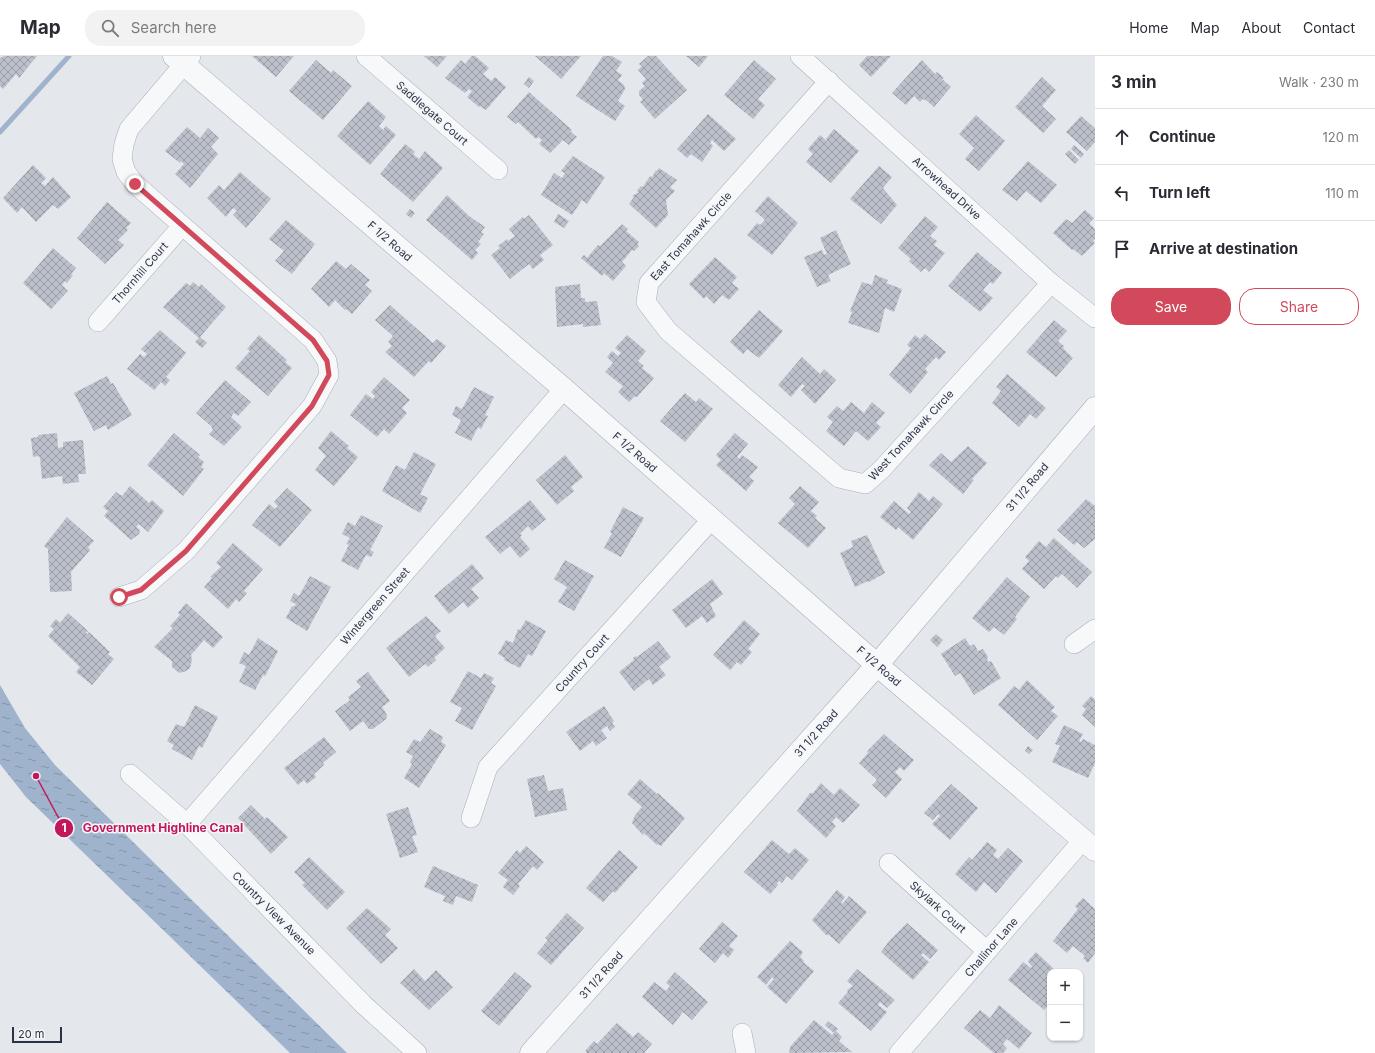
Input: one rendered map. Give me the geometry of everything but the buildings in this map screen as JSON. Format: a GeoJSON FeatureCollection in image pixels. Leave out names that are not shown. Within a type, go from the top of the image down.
{"type":"FeatureCollection","features":[{"type":"Feature","properties":{"kind":"street","name":"Saddlegate Court"},"geometry":{"type":"LineString","coordinates":[[366,56],[498,170]]}},
{"type":"Feature","properties":{"kind":"street","name":"Arrowhead Drive"},"geometry":{"type":"LineString","coordinates":[[800,56],[1051,283],[1095,318]]}},
{"type":"Feature","properties":{"kind":"street"},"geometry":{"type":"LineString","coordinates":[[119,597],[141,590],[186,551],[312,406],[329,375],[327,361],[313,340],[135,184],[126,172],[122,159],[124,144],[129,129],[183,59]]}},
{"type":"Feature","properties":{"kind":"street","name":"F 1/2 Road"},"geometry":{"type":"LineString","coordinates":[[183,59],[712,519],[877,665],[1089,845]]}},
{"type":"Feature","properties":{"kind":"street","name":"East Tomahawk Circle"},"geometry":{"type":"LineString","coordinates":[[754,405],[668,331],[646,302],[649,283],[829,81]]}},
{"type":"Feature","properties":{"kind":"street","name":"Thornhill Court"},"geometry":{"type":"LineString","coordinates":[[98,322],[182,226]]}},
{"type":"Feature","properties":{"kind":"street","name":"West Tomahawk Circle"},"geometry":{"type":"LineString","coordinates":[[754,405],[839,478],[865,484],[881,470],[1051,283]]}},
{"type":"Feature","properties":{"kind":"street","name":"Wintergreen Street"},"geometry":{"type":"LineString","coordinates":[[187,824],[564,390]]}},
{"type":"Feature","properties":{"kind":"street","name":"31 1/2 Road"},"geometry":{"type":"LineString","coordinates":[[531,1053],[877,665],[1095,408]]}},
{"type":"Feature","properties":{"kind":"street","name":"Country Court"},"geometry":{"type":"LineString","coordinates":[[471,818],[488,767],[712,519]]}},
{"type":"Feature","properties":{"kind":"street"},"geometry":{"type":"LineString","coordinates":[[1074,644],[1095,629]]}},
{"type":"Feature","properties":{"kind":"street","name":"Country View Avenue"},"geometry":{"type":"LineString","coordinates":[[130,774],[187,824],[364,1005],[417,1053]]}},
{"type":"Feature","properties":{"kind":"street","name":"Challinor Lane"},"geometry":{"type":"LineString","coordinates":[[899,1053],[987,952],[1089,845]]}},
{"type":"Feature","properties":{"kind":"street","name":"Skylark Court"},"geometry":{"type":"LineString","coordinates":[[889,863],[987,952]]}},
{"type":"Feature","properties":{"kind":"street"},"geometry":{"type":"LineString","coordinates":[[742,1034],[746,1053]]}},
{"type":"Feature","properties":{"kind":"water"},"geometry":{"type":"Polygon","coordinates":[[[0,685],[25,728],[55,765],[347,1053],[290,1053],[26,797],[0,764],[0,685]]]}},
{"type":"Feature","properties":{"kind":"waterway"},"geometry":{"type":"LineString","coordinates":[[0,132],[69,56]]}},
{"type":"Feature","properties":{"kind":"place","name":"Government Highline Canal"},"geometry":{"type":"Point","coordinates":[36,776]}},
{"type":"Feature","properties":{"kind":"route"},"geometry":{"type":"LineString","coordinates":[[119,597],[141,590],[186,551],[312,406],[329,375],[327,361],[313,340],[135,184]]}}]}
